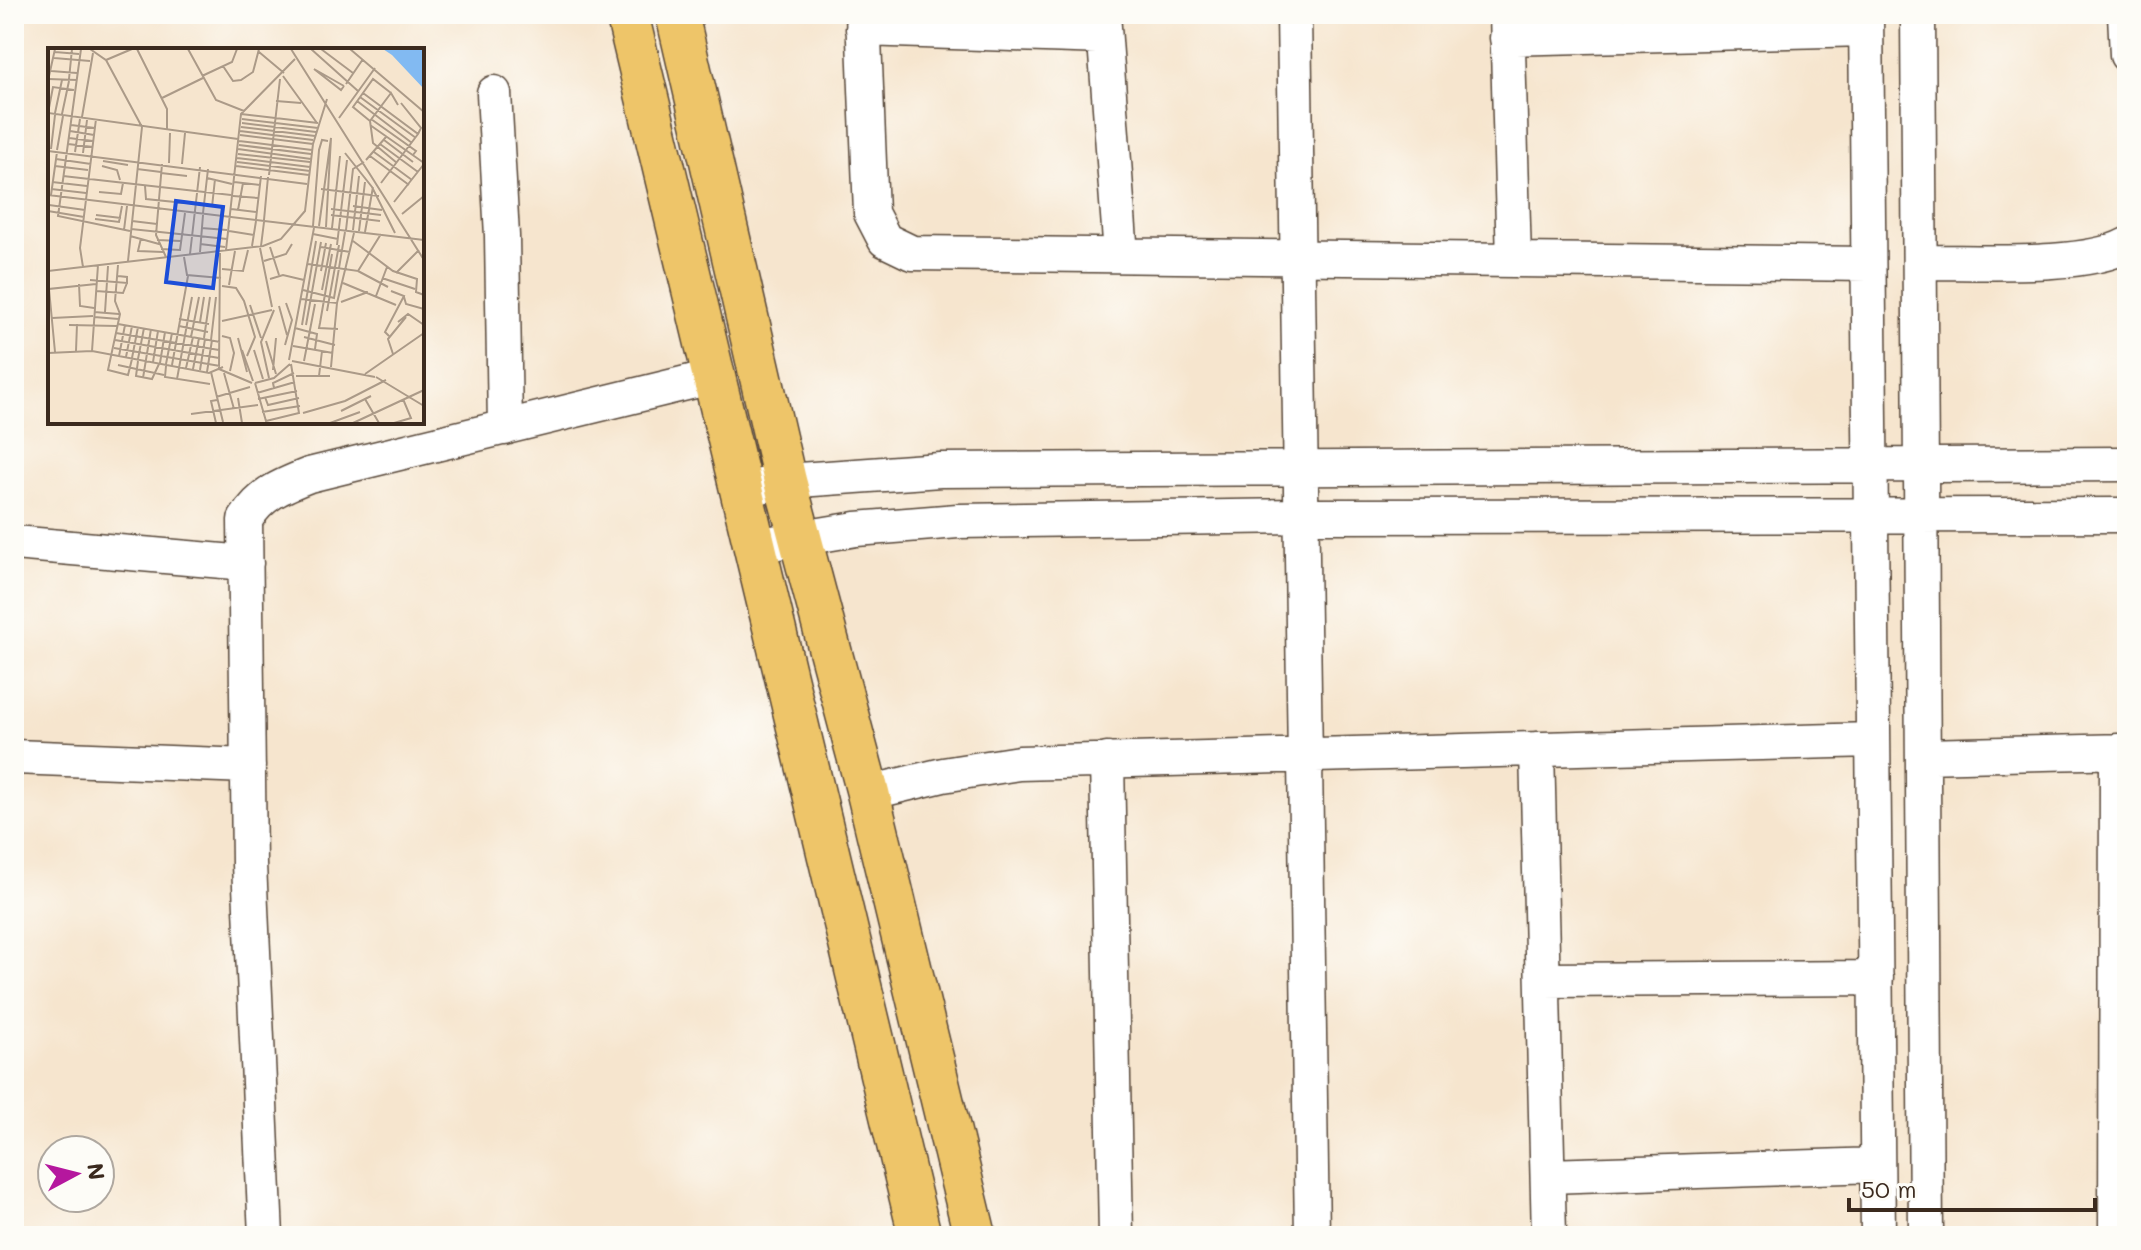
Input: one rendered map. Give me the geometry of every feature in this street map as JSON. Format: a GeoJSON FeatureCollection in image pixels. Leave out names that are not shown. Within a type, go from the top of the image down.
{"type":"FeatureCollection","features":[{"type":"Feature","properties":{"kind":"main road"},"geometry":{"type":"LineString","coordinates":[[627,14],[920,1236]]}},
{"type":"Feature","properties":{"kind":"main road"},"geometry":{"type":"LineString","coordinates":[[677,14],[799,539],[868,793],[975,1236]]}},
{"type":"Feature","properties":{"kind":"street"},"geometry":{"type":"LineString","coordinates":[[1294,14],[1312,1236]]}},
{"type":"Feature","properties":{"kind":"street"},"geometry":{"type":"LineString","coordinates":[[1918,14],[1926,1236]]}},
{"type":"Feature","properties":{"kind":"street"},"geometry":{"type":"LineString","coordinates":[[2125,14],[2127,55]]}},
{"type":"Feature","properties":{"kind":"street"},"geometry":{"type":"LineString","coordinates":[[1121,255],[1104,26],[863,21],[871,213],[885,240],[912,253],[1868,264]]}},
{"type":"Feature","properties":{"kind":"street"},"geometry":{"type":"LineString","coordinates":[[1514,260],[1507,26],[1866,22],[1878,1236]]}},
{"type":"Feature","properties":{"kind":"street"},"geometry":{"type":"LineString","coordinates":[[494,93],[502,236],[505,428]]}},
{"type":"Feature","properties":{"kind":"street"},"geometry":{"type":"LineString","coordinates":[[1920,262],[2075,258],[2111,254],[2127,245]]}},
{"type":"Feature","properties":{"kind":"street"},"geometry":{"type":"LineString","coordinates":[[266,1236],[248,766],[245,520],[256,502],[272,490],[309,475],[715,376]]}},
{"type":"Feature","properties":{"kind":"street"},"geometry":{"type":"LineString","coordinates":[[742,490],[785,481],[940,470],[2127,464]]}},
{"type":"Feature","properties":{"kind":"street"},"geometry":{"type":"LineString","coordinates":[[754,546],[856,529],[958,521],[1301,516],[2127,515]]}},
{"type":"Feature","properties":{"kind":"street"},"geometry":{"type":"LineString","coordinates":[[14,543],[246,563]]}},
{"type":"Feature","properties":{"kind":"street"},"geometry":{"type":"LineString","coordinates":[[868,793],[943,775],[1019,763],[1873,740]]}},
{"type":"Feature","properties":{"kind":"street"},"geometry":{"type":"LineString","coordinates":[[1537,749],[1549,1236]]}},
{"type":"Feature","properties":{"kind":"street"},"geometry":{"type":"LineString","coordinates":[[1924,756],[2122,751],[2122,1168],[2116,1236]]}},
{"type":"Feature","properties":{"kind":"street"},"geometry":{"type":"LineString","coordinates":[[14,757],[248,766]]}},
{"type":"Feature","properties":{"kind":"street"},"geometry":{"type":"LineString","coordinates":[[1107,760],[1116,1236]]}},
{"type":"Feature","properties":{"kind":"street"},"geometry":{"type":"LineString","coordinates":[[1543,980],[1876,978]]}},
{"type":"Feature","properties":{"kind":"street"},"geometry":{"type":"LineString","coordinates":[[1548,1176],[1877,1165]]}}]}
